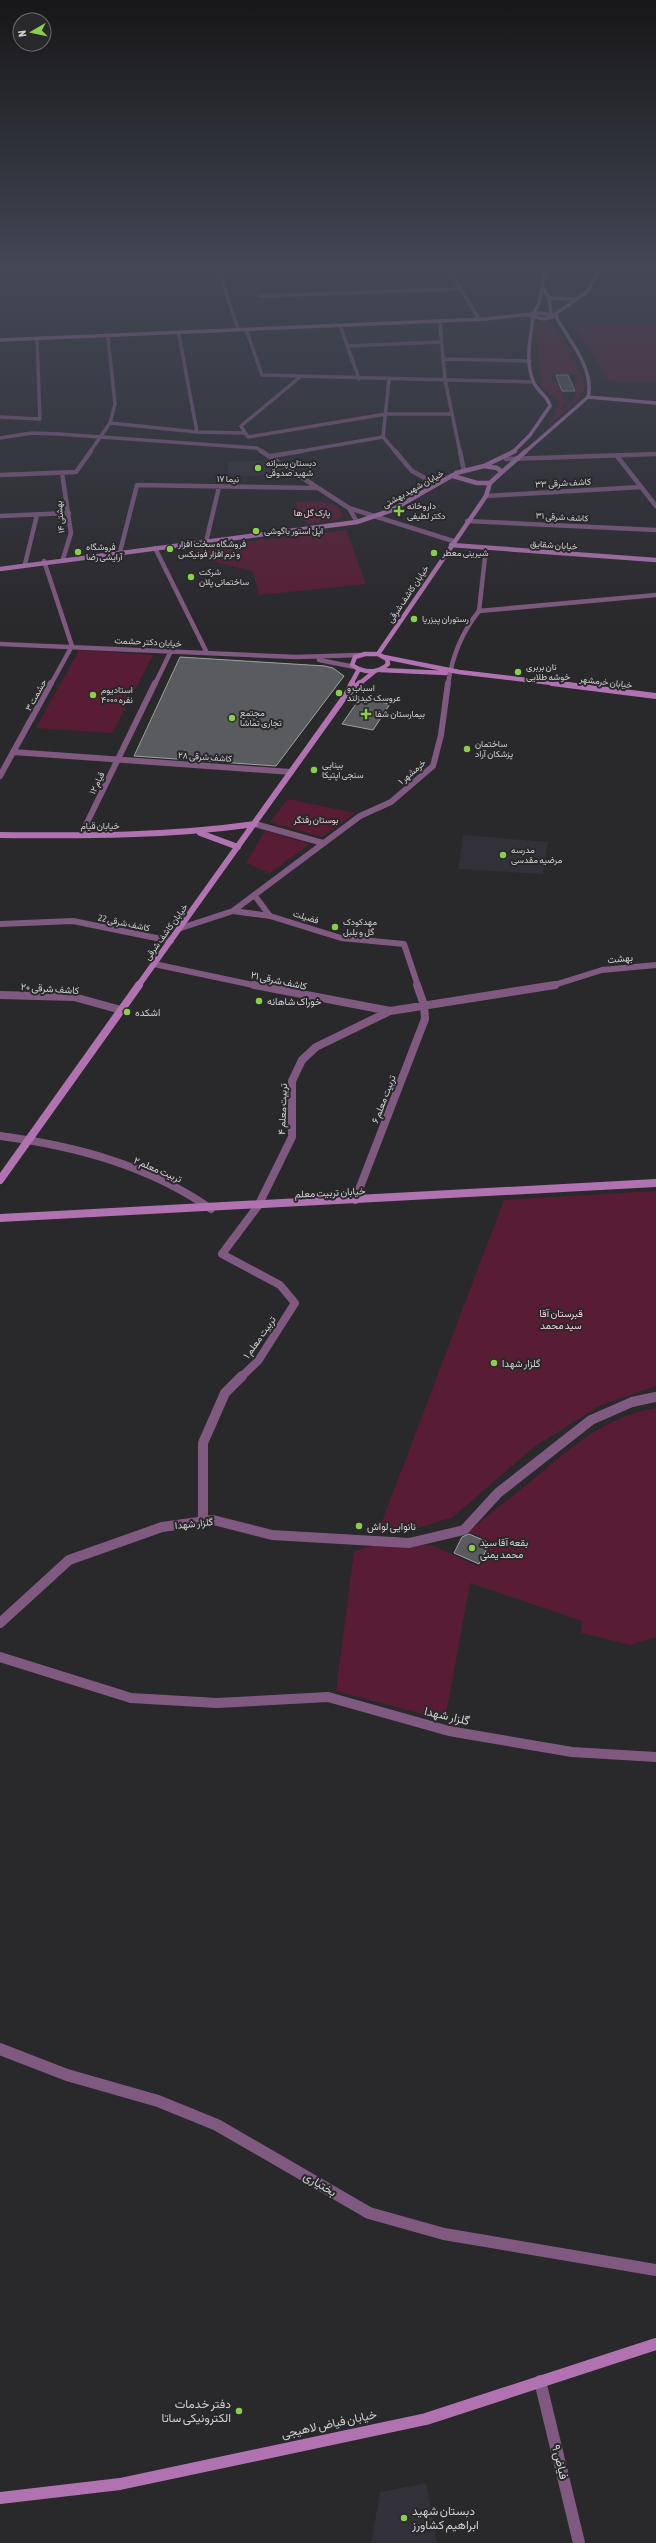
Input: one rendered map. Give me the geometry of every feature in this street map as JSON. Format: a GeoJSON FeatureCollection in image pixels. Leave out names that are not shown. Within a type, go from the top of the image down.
{"type":"FeatureCollection","features":[{"type":"Feature","properties":{"kind":"main road"},"geometry":{"type":"LineString","coordinates":[[506,459],[532,434],[550,406],[550,402],[537,391]]}},
{"type":"Feature","properties":{"kind":"main road"},"geometry":{"type":"LineString","coordinates":[[453,475],[455,478],[470,482],[490,483],[588,397],[590,391]]}},
{"type":"Feature","properties":{"kind":"main road"},"geometry":{"type":"LineString","coordinates":[[588,397],[656,403]]}},
{"type":"Feature","properties":{"kind":"main road","name":"خیابان شهید بهشتی"},"geometry":{"type":"LineString","coordinates":[[0,568],[44,561],[206,542],[356,522],[378,517],[453,475],[506,459]]}},
{"type":"Feature","properties":{"kind":"main road"},"geometry":{"type":"LineString","coordinates":[[484,466],[497,468],[502,472]]}},
{"type":"Feature","properties":{"kind":"main road","name":"خیابان کاشف شرقی"},"geometry":{"type":"LineString","coordinates":[[378,654],[467,521],[486,496],[490,483]]}},
{"type":"Feature","properties":{"kind":"main road","name":"خیابان شقایق"},"geometry":{"type":"LineString","coordinates":[[452,543],[486,548],[656,560]]}},
{"type":"Feature","properties":{"kind":"main road"},"geometry":{"type":"LineString","coordinates":[[357,668],[352,659],[359,655],[378,654],[384,657],[449,671]]}},
{"type":"Feature","properties":{"kind":"main road"},"geometry":{"type":"LineString","coordinates":[[346,695],[376,670],[388,664],[384,657]]}},
{"type":"Feature","properties":{"kind":"main road"},"geometry":{"type":"LineString","coordinates":[[357,668],[376,670],[449,671]]}},
{"type":"Feature","properties":{"kind":"main road"},"geometry":{"type":"LineString","coordinates":[[346,695],[357,668]]}},
{"type":"Feature","properties":{"kind":"main road","name":"خیابان خرمشهر"},"geometry":{"type":"LineString","coordinates":[[449,671],[656,696]]}},
{"type":"Feature","properties":{"kind":"main road","name":"خیابان کاشف شرقی"},"geometry":{"type":"LineString","coordinates":[[0,1180],[346,695]]}},
{"type":"Feature","properties":{"kind":"main road","name":"خیابان قیام"},"geometry":{"type":"LineString","coordinates":[[0,835],[81,835],[199,832],[255,824]]}},
{"type":"Feature","properties":{"kind":"main road"},"geometry":{"type":"LineString","coordinates":[[199,832],[238,847]]}},
{"type":"Feature","properties":{"kind":"main road","name":"خیابان تربیت معلم"},"geometry":{"type":"LineString","coordinates":[[2,1217],[211,1209],[656,1183]]}},
{"type":"Feature","properties":{"kind":"main road","name":"خیابان فیاض لاهیجی"},"geometry":{"type":"LineString","coordinates":[[0,2498],[120,2484],[426,2419],[656,2344]]}},
{"type":"Feature","properties":{"kind":"street"},"geometry":{"type":"LineString","coordinates":[[0,417],[40,419],[39,391]]}},
{"type":"Feature","properties":{"kind":"street"},"geometry":{"type":"LineString","coordinates":[[0,475],[76,472],[99,436],[110,423],[116,404],[114,391]]}},
{"type":"Feature","properties":{"kind":"street"},"geometry":{"type":"LineString","coordinates":[[190,391],[198,432]]}},
{"type":"Feature","properties":{"kind":"street"},"geometry":{"type":"LineString","coordinates":[[284,391],[241,426],[257,448],[349,508],[452,543]]}},
{"type":"Feature","properties":{"kind":"street"},"geometry":{"type":"LineString","coordinates":[[388,391],[383,437],[412,471],[436,484]]}},
{"type":"Feature","properties":{"kind":"street"},"geometry":{"type":"LineString","coordinates":[[447,391],[464,471]]}},
{"type":"Feature","properties":{"kind":"street"},"geometry":{"type":"LineString","coordinates":[[248,437],[386,414],[452,414]]}},
{"type":"Feature","properties":{"kind":"street"},"geometry":{"type":"LineString","coordinates":[[110,423],[198,432],[245,433]]}},
{"type":"Feature","properties":{"kind":"street"},"geometry":{"type":"LineString","coordinates":[[0,432],[99,436],[257,448]]}},
{"type":"Feature","properties":{"kind":"street"},"geometry":{"type":"LineString","coordinates":[[0,438],[32,433]]}},
{"type":"Feature","properties":{"kind":"street"},"geometry":{"type":"LineString","coordinates":[[271,456],[383,437]]}},
{"type":"Feature","properties":{"kind":"street"},"geometry":{"type":"LineString","coordinates":[[506,459],[656,454]]}},
{"type":"Feature","properties":{"kind":"street"},"geometry":{"type":"LineString","coordinates":[[617,456],[656,506]]}},
{"type":"Feature","properties":{"kind":"street","name":"بهشتی ۱۴"},"geometry":{"type":"LineString","coordinates":[[62,473],[71,533],[63,559]]}},
{"type":"Feature","properties":{"kind":"street","name":"نیما ۱۷"},"geometry":{"type":"LineString","coordinates":[[120,552],[137,485],[318,488]]}},
{"type":"Feature","properties":{"kind":"street"},"geometry":{"type":"LineString","coordinates":[[206,542],[219,487]]}},
{"type":"Feature","properties":{"kind":"street","name":"کاشف شرقی ۳۳"},"geometry":{"type":"LineString","coordinates":[[486,496],[641,487]]}},
{"type":"Feature","properties":{"kind":"street"},"geometry":{"type":"LineString","coordinates":[[349,508],[356,522]]}},
{"type":"Feature","properties":{"kind":"street"},"geometry":{"type":"LineString","coordinates":[[0,516],[68,514]]}},
{"type":"Feature","properties":{"kind":"street"},"geometry":{"type":"LineString","coordinates":[[25,564],[37,515]]}},
{"type":"Feature","properties":{"kind":"street","name":"کاشف شرقی ۳۱"},"geometry":{"type":"LineString","coordinates":[[467,521],[656,530]]}},
{"type":"Feature","properties":{"kind":"street"},"geometry":{"type":"LineString","coordinates":[[155,548],[206,653]]}},
{"type":"Feature","properties":{"kind":"street"},"geometry":{"type":"LineString","coordinates":[[486,548],[478,610],[656,595]]}},
{"type":"Feature","properties":{"kind":"street"},"geometry":{"type":"LineString","coordinates":[[44,561],[72,646]]}},
{"type":"Feature","properties":{"kind":"street","name":"خرمشهر ۱"},"geometry":{"type":"LineString","coordinates":[[323,843],[360,816],[391,802],[433,766],[441,735],[449,671],[466,627],[478,610]]}},
{"type":"Feature","properties":{"kind":"street","name":"خیابان دکتر حشمت"},"geometry":{"type":"LineString","coordinates":[[0,644],[296,657]]}},
{"type":"Feature","properties":{"kind":"street","name":"حشمت ۳"},"geometry":{"type":"LineString","coordinates":[[0,776],[72,646]]}},
{"type":"Feature","properties":{"kind":"street","name":"قیام ۱۲"},"geometry":{"type":"LineString","coordinates":[[81,835],[171,651]]}},
{"type":"Feature","properties":{"kind":"street"},"geometry":{"type":"LineString","coordinates":[[296,657],[359,655]]}},
{"type":"Feature","properties":{"kind":"street"},"geometry":{"type":"LineString","coordinates":[[296,657],[357,668]]}},
{"type":"Feature","properties":{"kind":"street","name":"کاشف شرقی ۲۸"},"geometry":{"type":"LineString","coordinates":[[13,752],[118,761],[291,772]]}},
{"type":"Feature","properties":{"kind":"street"},"geometry":{"type":"LineString","coordinates":[[255,824],[323,843]]}},
{"type":"Feature","properties":{"kind":"street","name":"فضیلت"},"geometry":{"type":"LineString","coordinates":[[181,928],[233,911],[255,896],[323,843]]}},
{"type":"Feature","properties":{"kind":"street"},"geometry":{"type":"LineString","coordinates":[[255,896],[270,916]]}},
{"type":"Feature","properties":{"kind":"street","name":"فضیلت"},"geometry":{"type":"LineString","coordinates":[[233,911],[270,916],[341,938],[404,944],[424,1005]]}},
{"type":"Feature","properties":{"kind":"street","name":"کاشف شرقی 22"},"geometry":{"type":"LineString","coordinates":[[0,924],[73,921],[171,942]]}},
{"type":"Feature","properties":{"kind":"street","name":"کاشف شرقی ۲۱"},"geometry":{"type":"LineString","coordinates":[[154,964],[311,997],[390,1011],[424,1005]]}},
{"type":"Feature","properties":{"kind":"street","name":"بهشت"},"geometry":{"type":"LineString","coordinates":[[424,1005],[450,1003],[548,987],[587,974],[656,965]]}},
{"type":"Feature","properties":{"kind":"street","name":"کاشف شرقی ۲۰"},"geometry":{"type":"LineString","coordinates":[[0,995],[74,997],[121,1010]]}},
{"type":"Feature","properties":{"kind":"street","name":"تربیت معلم ۶"},"geometry":{"type":"LineString","coordinates":[[355,1200],[425,1019],[424,1005]]}},
{"type":"Feature","properties":{"kind":"street","name":"تربیت معلم ۴"},"geometry":{"type":"LineString","coordinates":[[258,1206],[292,1137],[292,1081],[302,1060],[316,1047],[390,1011]]}},
{"type":"Feature","properties":{"kind":"street","name":"تربیت معلم ۲"},"geometry":{"type":"LineString","coordinates":[[0,1136],[29,1139],[94,1156],[172,1184],[211,1209]]}},
{"type":"Feature","properties":{"kind":"street","name":"تربیت معلم ۱"},"geometry":{"type":"LineString","coordinates":[[204,1521],[203,1443],[225,1393],[258,1361],[295,1303],[280,1285],[222,1254],[258,1206]]}},
{"type":"Feature","properties":{"kind":"street","name":"گلزار شهدا"},"geometry":{"type":"LineString","coordinates":[[1,1621],[69,1560],[162,1527],[213,1520],[272,1535],[409,1543],[464,1530],[498,1493],[534,1467],[591,1420],[632,1402],[656,1396]]}},
{"type":"Feature","properties":{"kind":"street","name":"گلزار شهدا"},"geometry":{"type":"LineString","coordinates":[[0,1657],[131,1698],[218,1703],[328,1697],[449,1731],[572,1752],[656,1757]]}},
{"type":"Feature","properties":{"kind":"street","name":"بختیاری"},"geometry":{"type":"LineString","coordinates":[[0,2049],[67,2075],[158,2101],[217,2125],[369,2213],[444,2234],[656,2270]]}},
{"type":"Feature","properties":{"kind":"street","name":"فیاض ۹"},"geometry":{"type":"LineString","coordinates":[[540,2381],[579,2543]]}},
{"type":"Feature","properties":{"kind":"shaded area","name":"دبستان پسرانه شهید صدوقی"},"geometry":{"type":"Polygon","coordinates":[[[276,460],[298,475],[227,476],[229,462],[276,460]]]}},
{"type":"Feature","properties":{"kind":"shaded area","name":"مدرسه مرضیه مقدسی"},"geometry":{"type":"Polygon","coordinates":[[[463,835],[548,842],[543,874],[458,869],[463,835]]]}},
{"type":"Feature","properties":{"kind":"shaded area","name":"دبستان شهید ابراهیم کشاورز"},"geometry":{"type":"Polygon","coordinates":[[[426,2483],[437,2543],[371,2543],[380,2492],[426,2483]]]}},
{"type":"Feature","properties":{"kind":"green space"},"geometry":{"type":"Polygon","coordinates":[[[546,391],[560,391],[565,402],[561,408],[566,408],[577,393],[576,391],[583,391],[577,401],[548,426],[559,403],[556,398],[546,391]]]}},
{"type":"Feature","properties":{"kind":"green space","name":"پارک گل ها"},"geometry":{"type":"Polygon","coordinates":[[[316,501],[330,503],[340,510],[343,516],[338,520],[307,524],[297,514],[296,502],[316,501]]]}},
{"type":"Feature","properties":{"kind":"green space"},"geometry":{"type":"Polygon","coordinates":[[[346,530],[366,584],[259,595],[253,571],[198,558],[195,548],[346,530]]]}},
{"type":"Feature","properties":{"kind":"green space","name":"استادیوم ۴۰۰۰ نفره"},"geometry":{"type":"Polygon","coordinates":[[[79,650],[153,655],[112,733],[36,728],[79,650]]]}},
{"type":"Feature","properties":{"kind":"green space","name":"بوستان رفتگر"},"geometry":{"type":"Polygon","coordinates":[[[288,799],[355,813],[322,837],[270,822],[288,799]]]}},
{"type":"Feature","properties":{"kind":"green space","name":"بوستان رفتگر"},"geometry":{"type":"Polygon","coordinates":[[[265,831],[310,844],[270,873],[246,863],[265,831]]]}},
{"type":"Feature","properties":{"kind":"green space","name":"قبرستان آقا سید محمد"},"geometry":{"type":"Polygon","coordinates":[[[656,1191],[656,1386],[599,1406],[534,1447],[453,1517],[412,1530],[380,1527],[504,1200],[656,1191]]]}},
{"type":"Feature","properties":{"kind":"green space"},"geometry":{"type":"Polygon","coordinates":[[[656,1408],[656,1637],[630,1645],[581,1633],[582,1621],[470,1583],[445,1720],[336,1691],[354,1552],[370,1546],[431,1545],[480,1567],[493,1542],[468,1532],[588,1436],[620,1418],[656,1408]]]}},
{"type":"Feature","properties":{"kind":"building","name":"مجتمع تجاری تماشا"},"geometry":{"type":"Polygon","coordinates":[[[180,657],[325,666],[333,668],[344,676],[276,766],[134,756],[180,657]]]}},
{"type":"Feature","properties":{"kind":"building","name":"بیمارستان شفا"},"geometry":{"type":"Polygon","coordinates":[[[360,698],[390,704],[373,730],[342,724],[360,698]]]}},
{"type":"Feature","properties":{"kind":"building","name":"بقعه آقا سید محمد یمنی"},"geometry":{"type":"Polygon","coordinates":[[[469,1534],[490,1543],[479,1564],[454,1553],[462,1537],[469,1534]]]}},
{"type":"Feature","properties":{"kind":"place","name":"دبستان پسرانه شهید صدوقی"},"geometry":{"type":"Point","coordinates":[258,468]}},
{"type":"Feature","properties":{"kind":"place","name":"داروخانه دکتر لطیفی"},"geometry":{"type":"Point","coordinates":[399,511]}},
{"type":"Feature","properties":{"kind":"place","name":"اپل استور باگوشی"},"geometry":{"type":"Point","coordinates":[256,531]}},
{"type":"Feature","properties":{"kind":"place","name":"فروشگاه سخت افزار و نرم افزار فونیکس"},"geometry":{"type":"Point","coordinates":[170,549]}},
{"type":"Feature","properties":{"kind":"place","name":"فروشگاه آرایشی رضا"},"geometry":{"type":"Point","coordinates":[78,552]}},
{"type":"Feature","properties":{"kind":"place","name":"شیرینی معطر"},"geometry":{"type":"Point","coordinates":[434,553]}},
{"type":"Feature","properties":{"kind":"place","name":"شرکت ساختمانی پلان"},"geometry":{"type":"Point","coordinates":[191,577]}},
{"type":"Feature","properties":{"kind":"place","name":"رستوران پیزریا"},"geometry":{"type":"Point","coordinates":[414,619]}},
{"type":"Feature","properties":{"kind":"place","name":"نان بربری خوشه طلایی"},"geometry":{"type":"Point","coordinates":[518,672]}},
{"type":"Feature","properties":{"kind":"place","name":"اسباب و عروسک کیدزلند"},"geometry":{"type":"Point","coordinates":[339,693]}},
{"type":"Feature","properties":{"kind":"place","name":"استادیوم ۴۰۰۰ نفره"},"geometry":{"type":"Point","coordinates":[93,695]}},
{"type":"Feature","properties":{"kind":"place","name":"بیمارستان شفا"},"geometry":{"type":"Point","coordinates":[366,714]}},
{"type":"Feature","properties":{"kind":"place","name":"مجتمع تجاری تماشا"},"geometry":{"type":"Point","coordinates":[232,718]}},
{"type":"Feature","properties":{"kind":"place","name":"ساختمان پزشکان آراد"},"geometry":{"type":"Point","coordinates":[467,749]}},
{"type":"Feature","properties":{"kind":"place","name":"بینایی سنجی اپتیکا"},"geometry":{"type":"Point","coordinates":[314,770]}},
{"type":"Feature","properties":{"kind":"place","name":"مدرسه مرضیه مقدسی"},"geometry":{"type":"Point","coordinates":[503,855]}},
{"type":"Feature","properties":{"kind":"place","name":"مهدکودک گل و بلبل"},"geometry":{"type":"Point","coordinates":[335,927]}},
{"type":"Feature","properties":{"kind":"place","name":"خوراک شاهانه"},"geometry":{"type":"Point","coordinates":[259,1001]}},
{"type":"Feature","properties":{"kind":"place","name":"اشکده"},"geometry":{"type":"Point","coordinates":[127,1012]}},
{"type":"Feature","properties":{"kind":"place","name":"گلزار شهدا"},"geometry":{"type":"Point","coordinates":[494,1363]}},
{"type":"Feature","properties":{"kind":"place","name":"نانوایی لواش"},"geometry":{"type":"Point","coordinates":[359,1526]}},
{"type":"Feature","properties":{"kind":"place","name":"بقعه آقا سید محمد یمنی"},"geometry":{"type":"Point","coordinates":[472,1548]}},
{"type":"Feature","properties":{"kind":"place","name":"دفتر خدمات الکترونیکی ساتا"},"geometry":{"type":"Point","coordinates":[239,2411]}},
{"type":"Feature","properties":{"kind":"place","name":"دبستان شهید ابراهیم کشاورز"},"geometry":{"type":"Point","coordinates":[404,2518]}}]}
